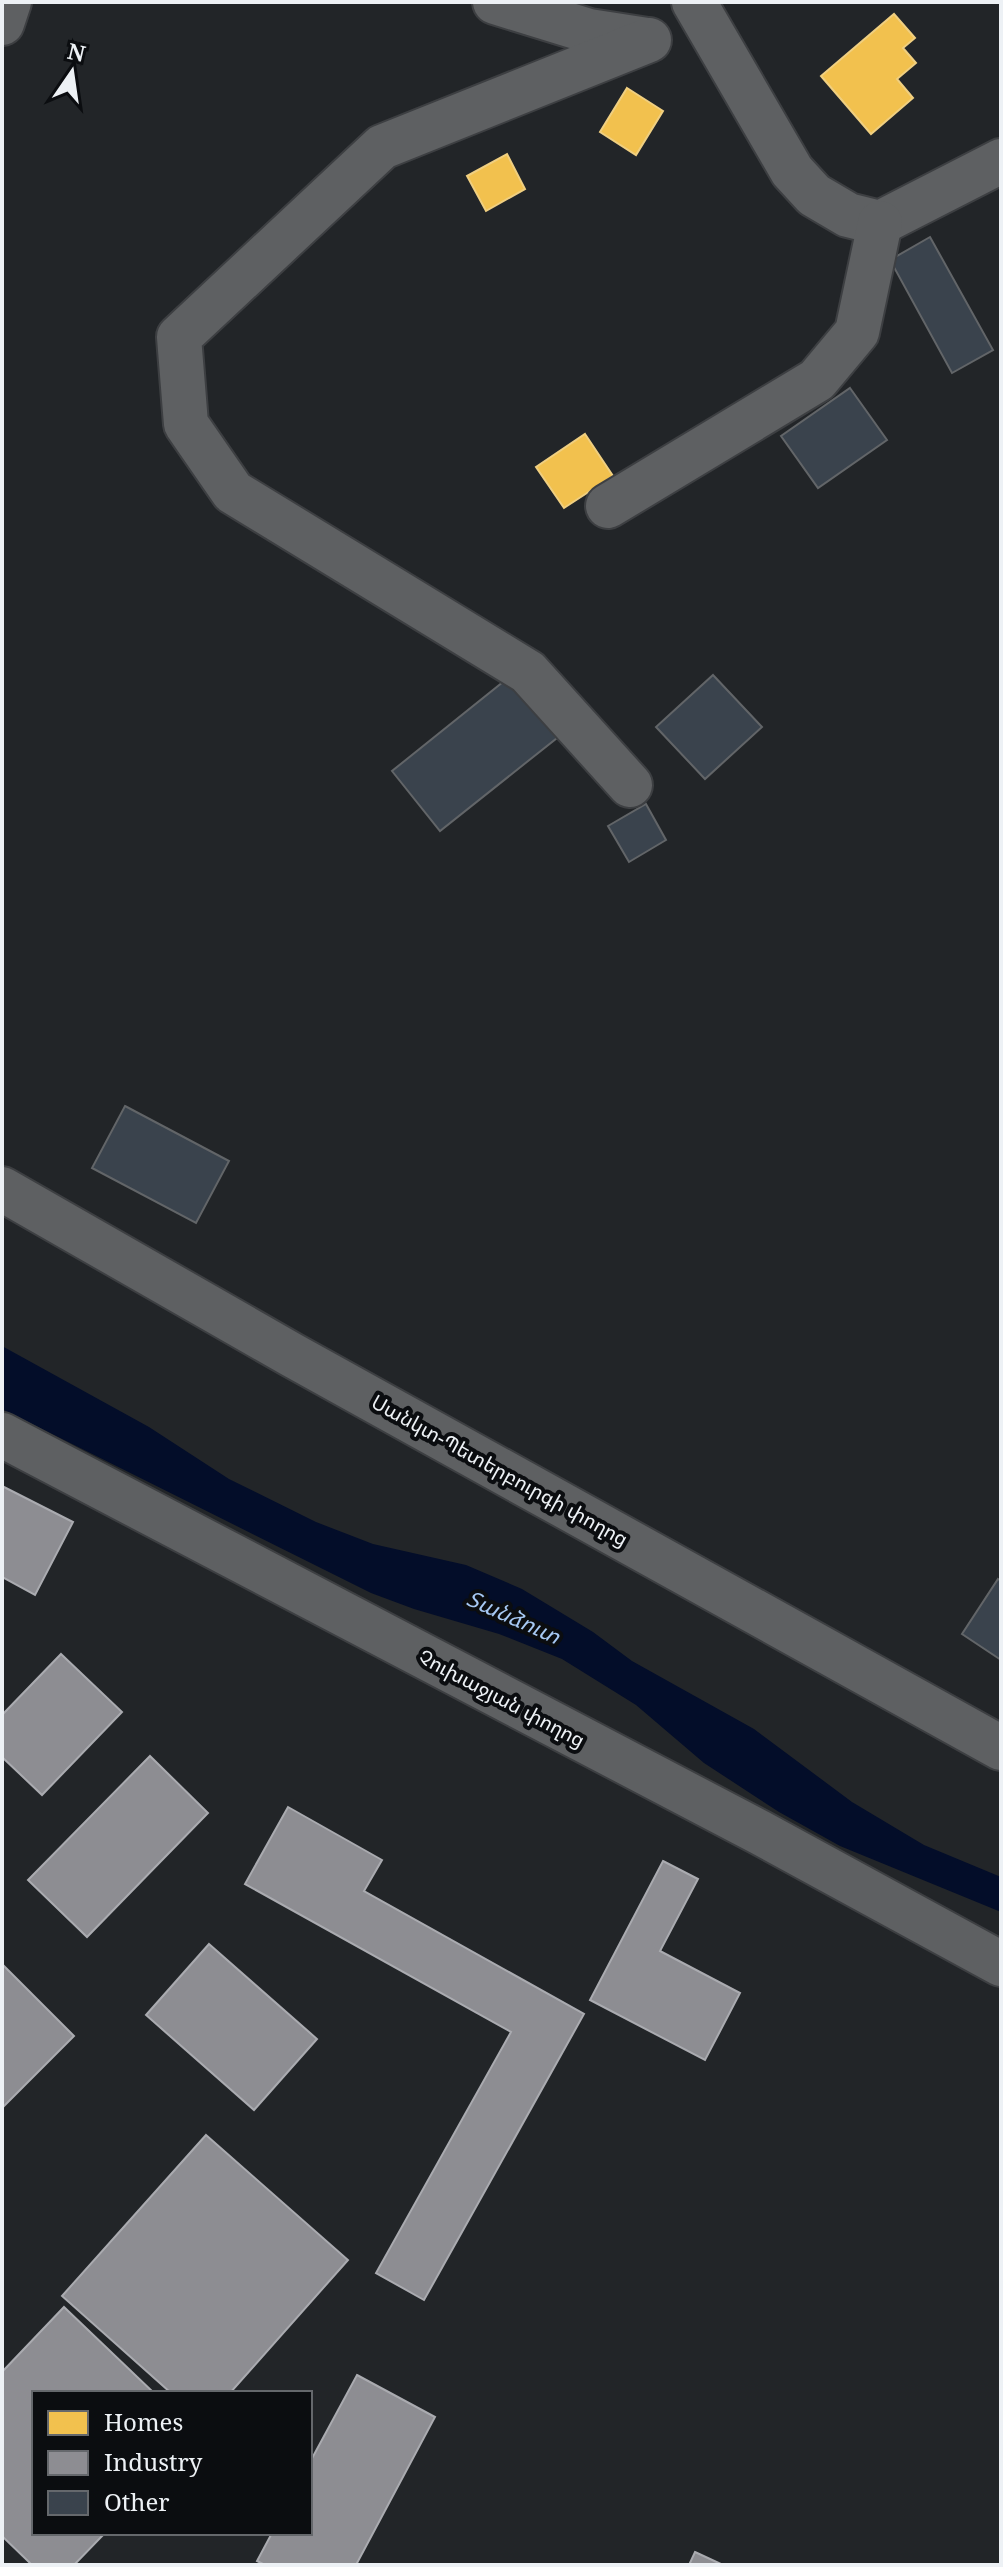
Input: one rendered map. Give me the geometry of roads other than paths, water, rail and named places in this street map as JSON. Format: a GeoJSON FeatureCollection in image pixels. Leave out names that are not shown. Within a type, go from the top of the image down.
{"type":"FeatureCollection","features":[{"type":"Feature","properties":{"kind":"street"},"geometry":{"type":"LineString","coordinates":[[2,23],[9,2]]}},
{"type":"Feature","properties":{"kind":"street"},"geometry":{"type":"LineString","coordinates":[[495,2],[589,31],[649,40],[717,42]]}},
{"type":"Feature","properties":{"kind":"street"},"geometry":{"type":"LineString","coordinates":[[694,2],[792,171],[814,195],[848,215],[880,223],[1001,161]]}},
{"type":"Feature","properties":{"kind":"street"},"geometry":{"type":"LineString","coordinates":[[630,785],[528,672],[233,492],[186,424],[179,337],[382,147],[649,40]]}},
{"type":"Feature","properties":{"kind":"street"},"geometry":{"type":"LineString","coordinates":[[608,506],[817,380],[857,332],[880,223]]}},
{"type":"Feature","properties":{"kind":"street","name":"Սանկտ-Պետերբուրգի փողոց"},"geometry":{"type":"LineString","coordinates":[[2,1189],[306,1363],[1001,1748]]}},
{"type":"Feature","properties":{"kind":"street","name":"Չուխաջյան փողոց"},"geometry":{"type":"LineString","coordinates":[[2,1435],[759,1832],[1001,1964]]}},
{"type":"Feature","properties":{"kind":"water","name":"Տանձուտ"},"geometry":{"type":"Polygon","coordinates":[[[2,1346],[149,1427],[229,1479],[316,1522],[373,1544],[466,1565],[522,1589],[593,1632],[632,1661],[754,1729],[852,1802],[924,1845],[1001,1877],[1001,1912],[840,1846],[779,1812],[704,1763],[636,1705],[562,1659],[499,1634],[371,1593],[4,1410],[2,1346]]]}}]}
